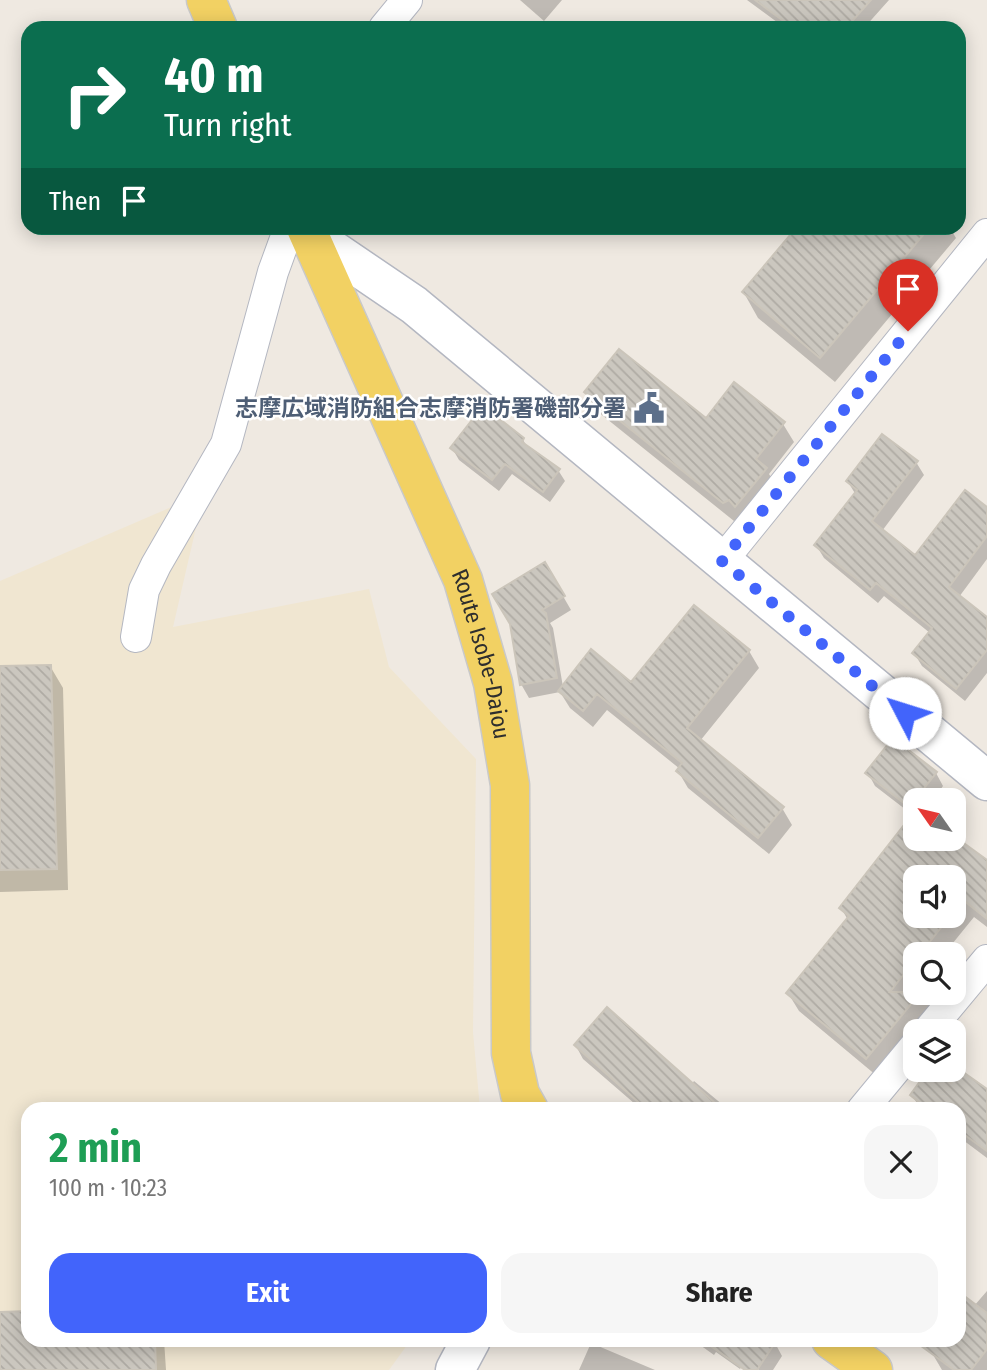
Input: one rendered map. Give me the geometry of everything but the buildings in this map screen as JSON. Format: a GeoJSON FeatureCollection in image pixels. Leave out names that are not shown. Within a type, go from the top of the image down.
{"type":"FeatureCollection","features":[{"type":"Feature","properties":{"kind":"main road"},"geometry":{"type":"LineString","coordinates":[[206,0],[215,21]]}},
{"type":"Feature","properties":{"kind":"main road","name":"Route Isobe-Daiou"},"geometry":{"type":"LineString","coordinates":[[304,235],[463,580],[493,683],[510,785],[511,1053],[520,1094],[524,1102]]}},
{"type":"Feature","properties":{"kind":"main road"},"geometry":{"type":"LineString","coordinates":[[841,1347],[873,1370]]}},
{"type":"Feature","properties":{"kind":"street"},"geometry":{"type":"LineString","coordinates":[[390,21],[407,0]]}},
{"type":"Feature","properties":{"kind":"street"},"geometry":{"type":"LineString","coordinates":[[722,561],[987,234]]}},
{"type":"Feature","properties":{"kind":"street"},"geometry":{"type":"LineString","coordinates":[[136,637],[144,590],[226,444],[273,272],[297,235]]}},
{"type":"Feature","properties":{"kind":"street"},"geometry":{"type":"LineString","coordinates":[[310,235],[414,306],[987,781]]}},
{"type":"Feature","properties":{"kind":"street"},"geometry":{"type":"LineString","coordinates":[[938,1019],[987,960]]}},
{"type":"Feature","properties":{"kind":"street"},"geometry":{"type":"LineString","coordinates":[[869,1102],[903,1060]]}},
{"type":"Feature","properties":{"kind":"street"},"geometry":{"type":"LineString","coordinates":[[455,1370],[467,1347]]}},
{"type":"Feature","properties":{"kind":"shaded area"},"geometry":{"type":"Polygon","coordinates":[[[204,493],[173,627],[369,589],[389,667],[476,759],[473,1032],[479,1102],[21,1102],[21,1347],[406,1347],[389,1370],[0,1370],[0,581],[204,493]]]}},
{"type":"Feature","properties":{"kind":"place","name":"志摩広域消防組合志摩消防署磯部分署"},"geometry":{"type":"Point","coordinates":[649,408]}},
{"type":"Feature","properties":{"kind":"route"},"geometry":{"type":"LineString","coordinates":[[905,713],[722,561],[908,331]]}}]}
